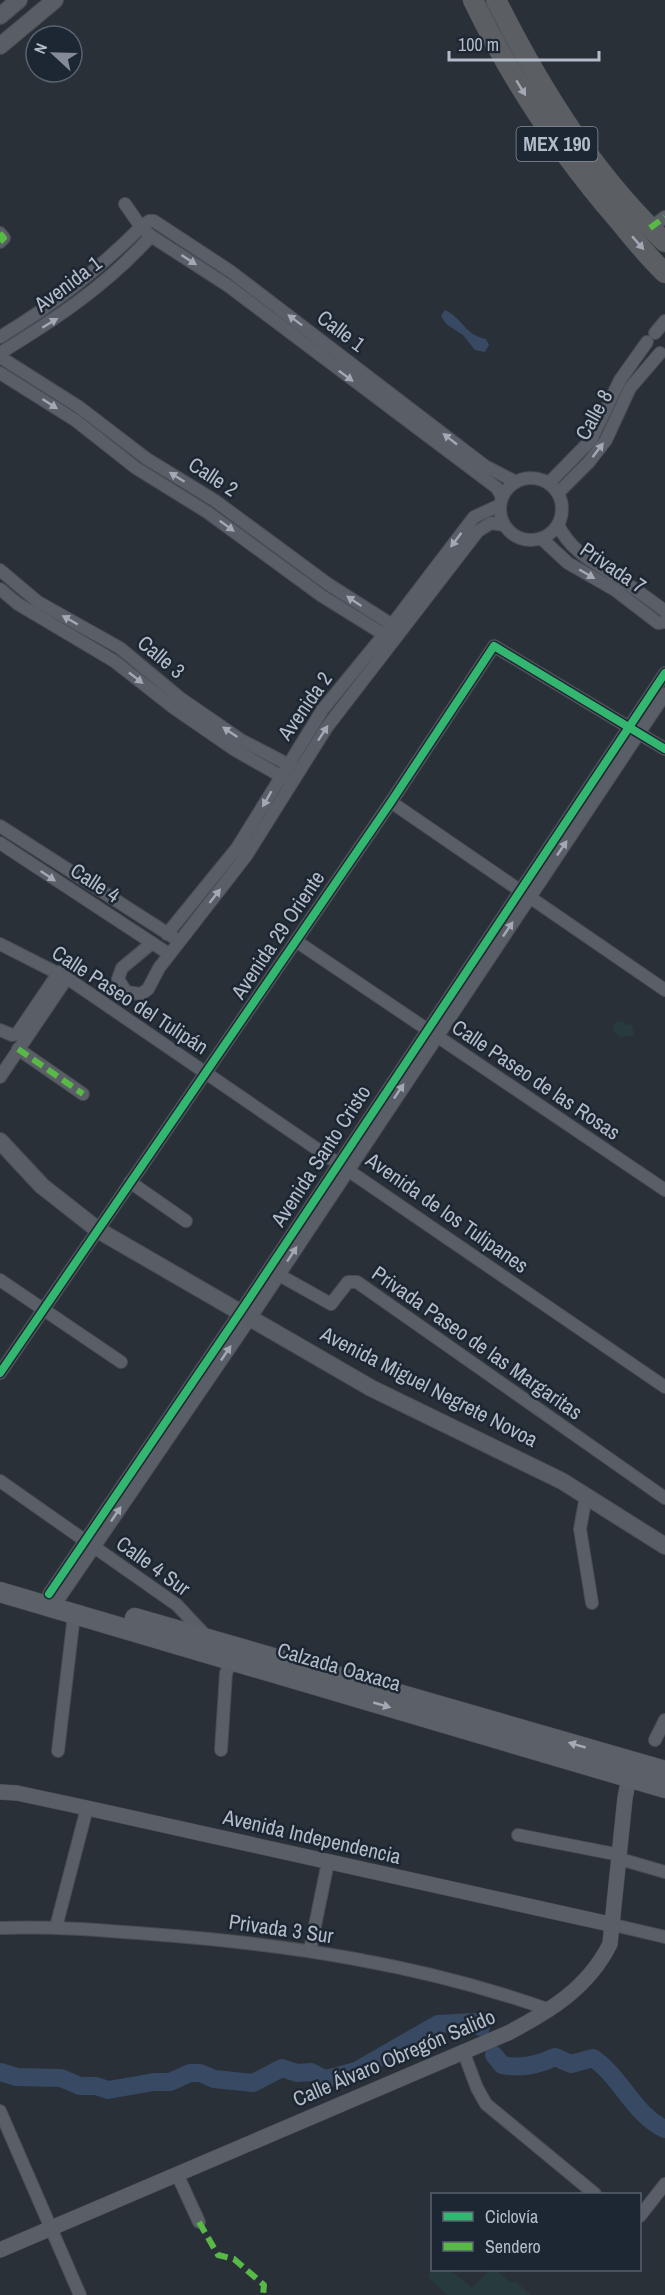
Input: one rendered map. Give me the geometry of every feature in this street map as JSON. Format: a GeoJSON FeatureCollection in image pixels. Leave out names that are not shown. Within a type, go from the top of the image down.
{"type":"FeatureCollection","features":[{"type":"Feature","properties":{"kind":"highway","name":"MEX 190"},"geometry":{"type":"LineString","coordinates":[[473,0],[491,37],[554,140],[583,180],[665,273]]}},
{"type":"Feature","properties":{"kind":"highway","name":"MEX 190"},"geometry":{"type":"LineString","coordinates":[[496,0],[539,82],[574,135],[657,222],[665,242]]}},
{"type":"Feature","properties":{"kind":"main road"},"geometry":{"type":"LineString","coordinates":[[0,16],[19,0]]}},
{"type":"Feature","properties":{"kind":"main road"},"geometry":{"type":"LineString","coordinates":[[0,46],[55,0]]}},
{"type":"Feature","properties":{"kind":"main road","name":"Avenida Miguel Negrete Novoa"},"geometry":{"type":"LineString","coordinates":[[0,1141],[42,1186],[98,1230],[371,1388],[562,1481],[665,1546]]}},
{"type":"Feature","properties":{"kind":"main road","name":"Calzada Oaxaca"},"geometry":{"type":"LineString","coordinates":[[0,1580],[172,1628],[207,1646]]}},
{"type":"Feature","properties":{"kind":"main road","name":"Calzada Oaxaca"},"geometry":{"type":"LineString","coordinates":[[0,1592],[74,1615],[207,1646],[631,1769],[665,1771]]}},
{"type":"Feature","properties":{"kind":"main road"},"geometry":{"type":"LineString","coordinates":[[172,1628],[182,1623],[184,1612]]}},
{"type":"Feature","properties":{"kind":"main road","name":"Calzada Oaxaca"},"geometry":{"type":"LineString","coordinates":[[631,1769],[665,1788]]}},
{"type":"Feature","properties":{"kind":"street","name":"Calle 1"},"geometry":{"type":"LineString","coordinates":[[125,204],[141,227],[151,236],[227,285],[497,488],[501,501]]}},
{"type":"Feature","properties":{"kind":"street","name":"Calle 1"},"geometry":{"type":"LineString","coordinates":[[141,227],[149,221],[154,221],[230,271],[485,466],[516,482]]}},
{"type":"Feature","properties":{"kind":"street","name":"Avenida 1"},"geometry":{"type":"LineString","coordinates":[[0,337],[61,299],[92,274],[141,227]]}},
{"type":"Feature","properties":{"kind":"street"},"geometry":{"type":"LineString","coordinates":[[0,233],[4,238],[0,242]]}},
{"type":"Feature","properties":{"kind":"street","name":"Avenida 1"},"geometry":{"type":"LineString","coordinates":[[0,355],[60,317],[108,280],[151,236]]}},
{"type":"Feature","properties":{"kind":"street","name":"Calle 8"},"geometry":{"type":"LineString","coordinates":[[553,488],[591,440],[620,380],[665,321]]}},
{"type":"Feature","properties":{"kind":"street"},"geometry":{"type":"LineString","coordinates":[[329,363],[336,352]]}},
{"type":"Feature","properties":{"kind":"street","name":"Calle 8"},"geometry":{"type":"LineString","coordinates":[[553,488],[589,462],[606,440],[630,388],[660,353]]}},
{"type":"Feature","properties":{"kind":"street","name":"Calle 2"},"geometry":{"type":"LineString","coordinates":[[0,355],[79,407],[147,459],[214,500],[387,630],[395,642]]}},
{"type":"Feature","properties":{"kind":"street","name":"Calle 2"},"geometry":{"type":"LineString","coordinates":[[0,373],[75,420],[136,468],[207,512],[322,596],[387,630],[404,631]]}},
{"type":"Feature","properties":{"kind":"street"},"geometry":{"type":"LineString","coordinates":[[530,478],[553,488],[562,505],[558,525],[542,539],[520,539],[504,525],[501,501],[516,482],[530,478]]}},
{"type":"Feature","properties":{"kind":"street"},"geometry":{"type":"LineString","coordinates":[[207,512],[214,500]]}},
{"type":"Feature","properties":{"kind":"street","name":"Avenida 2"},"geometry":{"type":"LineString","coordinates":[[152,943],[122,968],[118,980],[126,992],[141,994],[148,989],[169,954],[246,856],[286,779],[288,764],[323,709],[474,517],[501,501]]}},
{"type":"Feature","properties":{"kind":"street","name":"Avenida 2"},"geometry":{"type":"LineString","coordinates":[[167,934],[237,848],[286,779],[299,770],[327,727],[404,631],[478,531],[491,523],[504,525]]}},
{"type":"Feature","properties":{"kind":"street","name":"Privada 7"},"geometry":{"type":"LineString","coordinates":[[558,525],[566,540],[584,558],[616,576],[665,611]]}},
{"type":"Feature","properties":{"kind":"street","name":"Privada 7"},"geometry":{"type":"LineString","coordinates":[[542,539],[568,563],[615,590],[658,623],[665,622]]}},
{"type":"Feature","properties":{"kind":"street","name":"Calle 3"},"geometry":{"type":"LineString","coordinates":[[0,570],[174,708],[226,744],[286,779]]}},
{"type":"Feature","properties":{"kind":"street","name":"Calle 3"},"geometry":{"type":"LineString","coordinates":[[0,589],[18,604],[88,638],[120,648],[180,699],[241,740],[299,770]]}},
{"type":"Feature","properties":{"kind":"street","name":"Avenida 29 Oriente"},"geometry":{"type":"LineString","coordinates":[[0,1373],[391,802],[494,646],[634,729]]}},
{"type":"Feature","properties":{"kind":"street","name":"Avenida Santo Cristo"},"geometry":{"type":"LineString","coordinates":[[55,1596],[246,1314],[627,741],[665,673]]}},
{"type":"Feature","properties":{"kind":"street","name":"Avenida Santo Cristo"},"geometry":{"type":"LineString","coordinates":[[634,729],[665,694]]}},
{"type":"Feature","properties":{"kind":"street"},"geometry":{"type":"LineString","coordinates":[[634,729],[665,749]]}},
{"type":"Feature","properties":{"kind":"street"},"geometry":{"type":"LineString","coordinates":[[391,802],[665,990]]}},
{"type":"Feature","properties":{"kind":"street","name":"Calle 4"},"geometry":{"type":"LineString","coordinates":[[0,826],[167,934]]}},
{"type":"Feature","properties":{"kind":"street","name":"Calle 4"},"geometry":{"type":"LineString","coordinates":[[0,843],[169,954]]}},
{"type":"Feature","properties":{"kind":"street"},"geometry":{"type":"LineString","coordinates":[[167,934],[180,942]]}},
{"type":"Feature","properties":{"kind":"street","name":"Calle Paseo de las Rosas"},"geometry":{"type":"LineString","coordinates":[[296,941],[665,1190]]}},
{"type":"Feature","properties":{"kind":"street","name":"Calle Paseo del Tulipán"},"geometry":{"type":"LineString","coordinates":[[0,944],[63,975],[206,1072]]}},
{"type":"Feature","properties":{"kind":"street"},"geometry":{"type":"LineString","coordinates":[[0,1030],[12,1035],[17,1034],[63,975]]}},
{"type":"Feature","properties":{"kind":"street"},"geometry":{"type":"LineString","coordinates":[[0,1077],[63,975]]}},
{"type":"Feature","properties":{"kind":"street"},"geometry":{"type":"LineString","coordinates":[[18,1049],[83,1094]]}},
{"type":"Feature","properties":{"kind":"street","name":"Avenida de los Tulipanes"},"geometry":{"type":"LineString","coordinates":[[206,1072],[665,1387]]}},
{"type":"Feature","properties":{"kind":"street"},"geometry":{"type":"LineString","coordinates":[[130,1182],[186,1221]]}},
{"type":"Feature","properties":{"kind":"street","name":"Privada Paseo de las Margaritas"},"geometry":{"type":"LineString","coordinates":[[274,1272],[331,1304],[348,1282],[357,1282],[665,1498]]}},
{"type":"Feature","properties":{"kind":"street"},"geometry":{"type":"LineString","coordinates":[[0,1280],[121,1362]]}},
{"type":"Feature","properties":{"kind":"street","name":"Calle 4 Sur"},"geometry":{"type":"LineString","coordinates":[[0,1481],[184,1612],[207,1646]]}},
{"type":"Feature","properties":{"kind":"street"},"geometry":{"type":"LineString","coordinates":[[586,1496],[580,1529],[592,1603]]}},
{"type":"Feature","properties":{"kind":"street"},"geometry":{"type":"LineString","coordinates":[[58,1750],[74,1615]]}},
{"type":"Feature","properties":{"kind":"street"},"geometry":{"type":"LineString","coordinates":[[221,1750],[226,1673],[235,1654]]}},
{"type":"Feature","properties":{"kind":"street"},"geometry":{"type":"LineString","coordinates":[[655,1740],[665,1720]]}},
{"type":"Feature","properties":{"kind":"street","name":"Calle Álvaro Obregón Salido"},"geometry":{"type":"LineString","coordinates":[[0,2250],[508,2033],[550,2010],[585,1982],[600,1964],[610,1944],[631,1769]]}},
{"type":"Feature","properties":{"kind":"street","name":"Avenida Independencia"},"geometry":{"type":"LineString","coordinates":[[0,1792],[17,1793],[87,1808],[614,1925]]}},
{"type":"Feature","properties":{"kind":"street"},"geometry":{"type":"LineString","coordinates":[[56,1927],[87,1808]]}},
{"type":"Feature","properties":{"kind":"street"},"geometry":{"type":"LineString","coordinates":[[518,1835],[620,1857],[665,1872]]}},
{"type":"Feature","properties":{"kind":"street"},"geometry":{"type":"LineString","coordinates":[[310,1950],[328,1862]]}},
{"type":"Feature","properties":{"kind":"street"},"geometry":{"type":"LineString","coordinates":[[614,1925],[665,1937]]}},
{"type":"Feature","properties":{"kind":"street","name":"Privada 3 Sur"},"geometry":{"type":"LineString","coordinates":[[0,1928],[56,1927],[236,1940],[310,1950],[459,1981],[550,2010]]}},
{"type":"Feature","properties":{"kind":"street"},"geometry":{"type":"LineString","coordinates":[[464,2051],[477,2088],[486,2104],[594,2193]]}},
{"type":"Feature","properties":{"kind":"street"},"geometry":{"type":"LineString","coordinates":[[0,2111],[80,2295]]}},
{"type":"Feature","properties":{"kind":"street"},"geometry":{"type":"LineString","coordinates":[[177,2174],[199,2222]]}},
{"type":"Feature","properties":{"kind":"street"},"geometry":{"type":"LineString","coordinates":[[641,2214],[665,2184]]}},
{"type":"Feature","properties":{"kind":"green space"},"geometry":{"type":"Polygon","coordinates":[[[624,1021],[625,1025],[632,1024],[634,1035],[620,1037],[613,1031],[614,1023],[624,1021]]]}},
{"type":"Feature","properties":{"kind":"green space"},"geometry":{"type":"Polygon","coordinates":[[[431,2270],[451,2271],[472,2288],[489,2271],[497,2271],[511,2283],[515,2281],[531,2295],[447,2295],[428,2277],[431,2270]]]}},
{"type":"Feature","properties":{"kind":"water"},"geometry":{"type":"Polygon","coordinates":[[[445,310],[473,334],[486,339],[489,345],[485,352],[475,350],[463,335],[446,324],[441,316],[445,310]]]}},
{"type":"Feature","properties":{"kind":"waterway"},"geometry":{"type":"LineString","coordinates":[[0,2072],[17,2077],[61,2078],[80,2086],[96,2086],[108,2090],[154,2082],[170,2082],[190,2073],[200,2073],[214,2079],[253,2083],[282,2068],[297,2073],[311,2072],[324,2079],[356,2071],[438,2024],[473,2022],[481,2027]]}},
{"type":"Feature","properties":{"kind":"waterway"},"geometry":{"type":"LineString","coordinates":[[494,2055],[502,2065],[515,2067],[536,2064],[555,2057],[571,2064],[593,2058],[612,2075],[645,2115],[665,2129]]}},
{"type":"Feature","properties":{"kind":"marked path"},"geometry":{"type":"LineString","coordinates":[[650,228],[665,217]]}},
{"type":"Feature","properties":{"kind":"marked path"},"geometry":{"type":"LineString","coordinates":[[0,233],[4,238],[0,242]]}},
{"type":"Feature","properties":{"kind":"marked path"},"geometry":{"type":"LineString","coordinates":[[18,1049],[83,1094]]}},
{"type":"Feature","properties":{"kind":"marked path"},"geometry":{"type":"LineString","coordinates":[[199,2222],[218,2255],[234,2259],[264,2285],[263,2295]]}},
{"type":"Feature","properties":{"kind":"cycle path"},"geometry":{"type":"LineString","coordinates":[[0,1373],[391,802],[494,646],[665,749]]}},
{"type":"Feature","properties":{"kind":"cycle path"},"geometry":{"type":"LineString","coordinates":[[49,1594],[241,1311],[665,673]]}}]}
